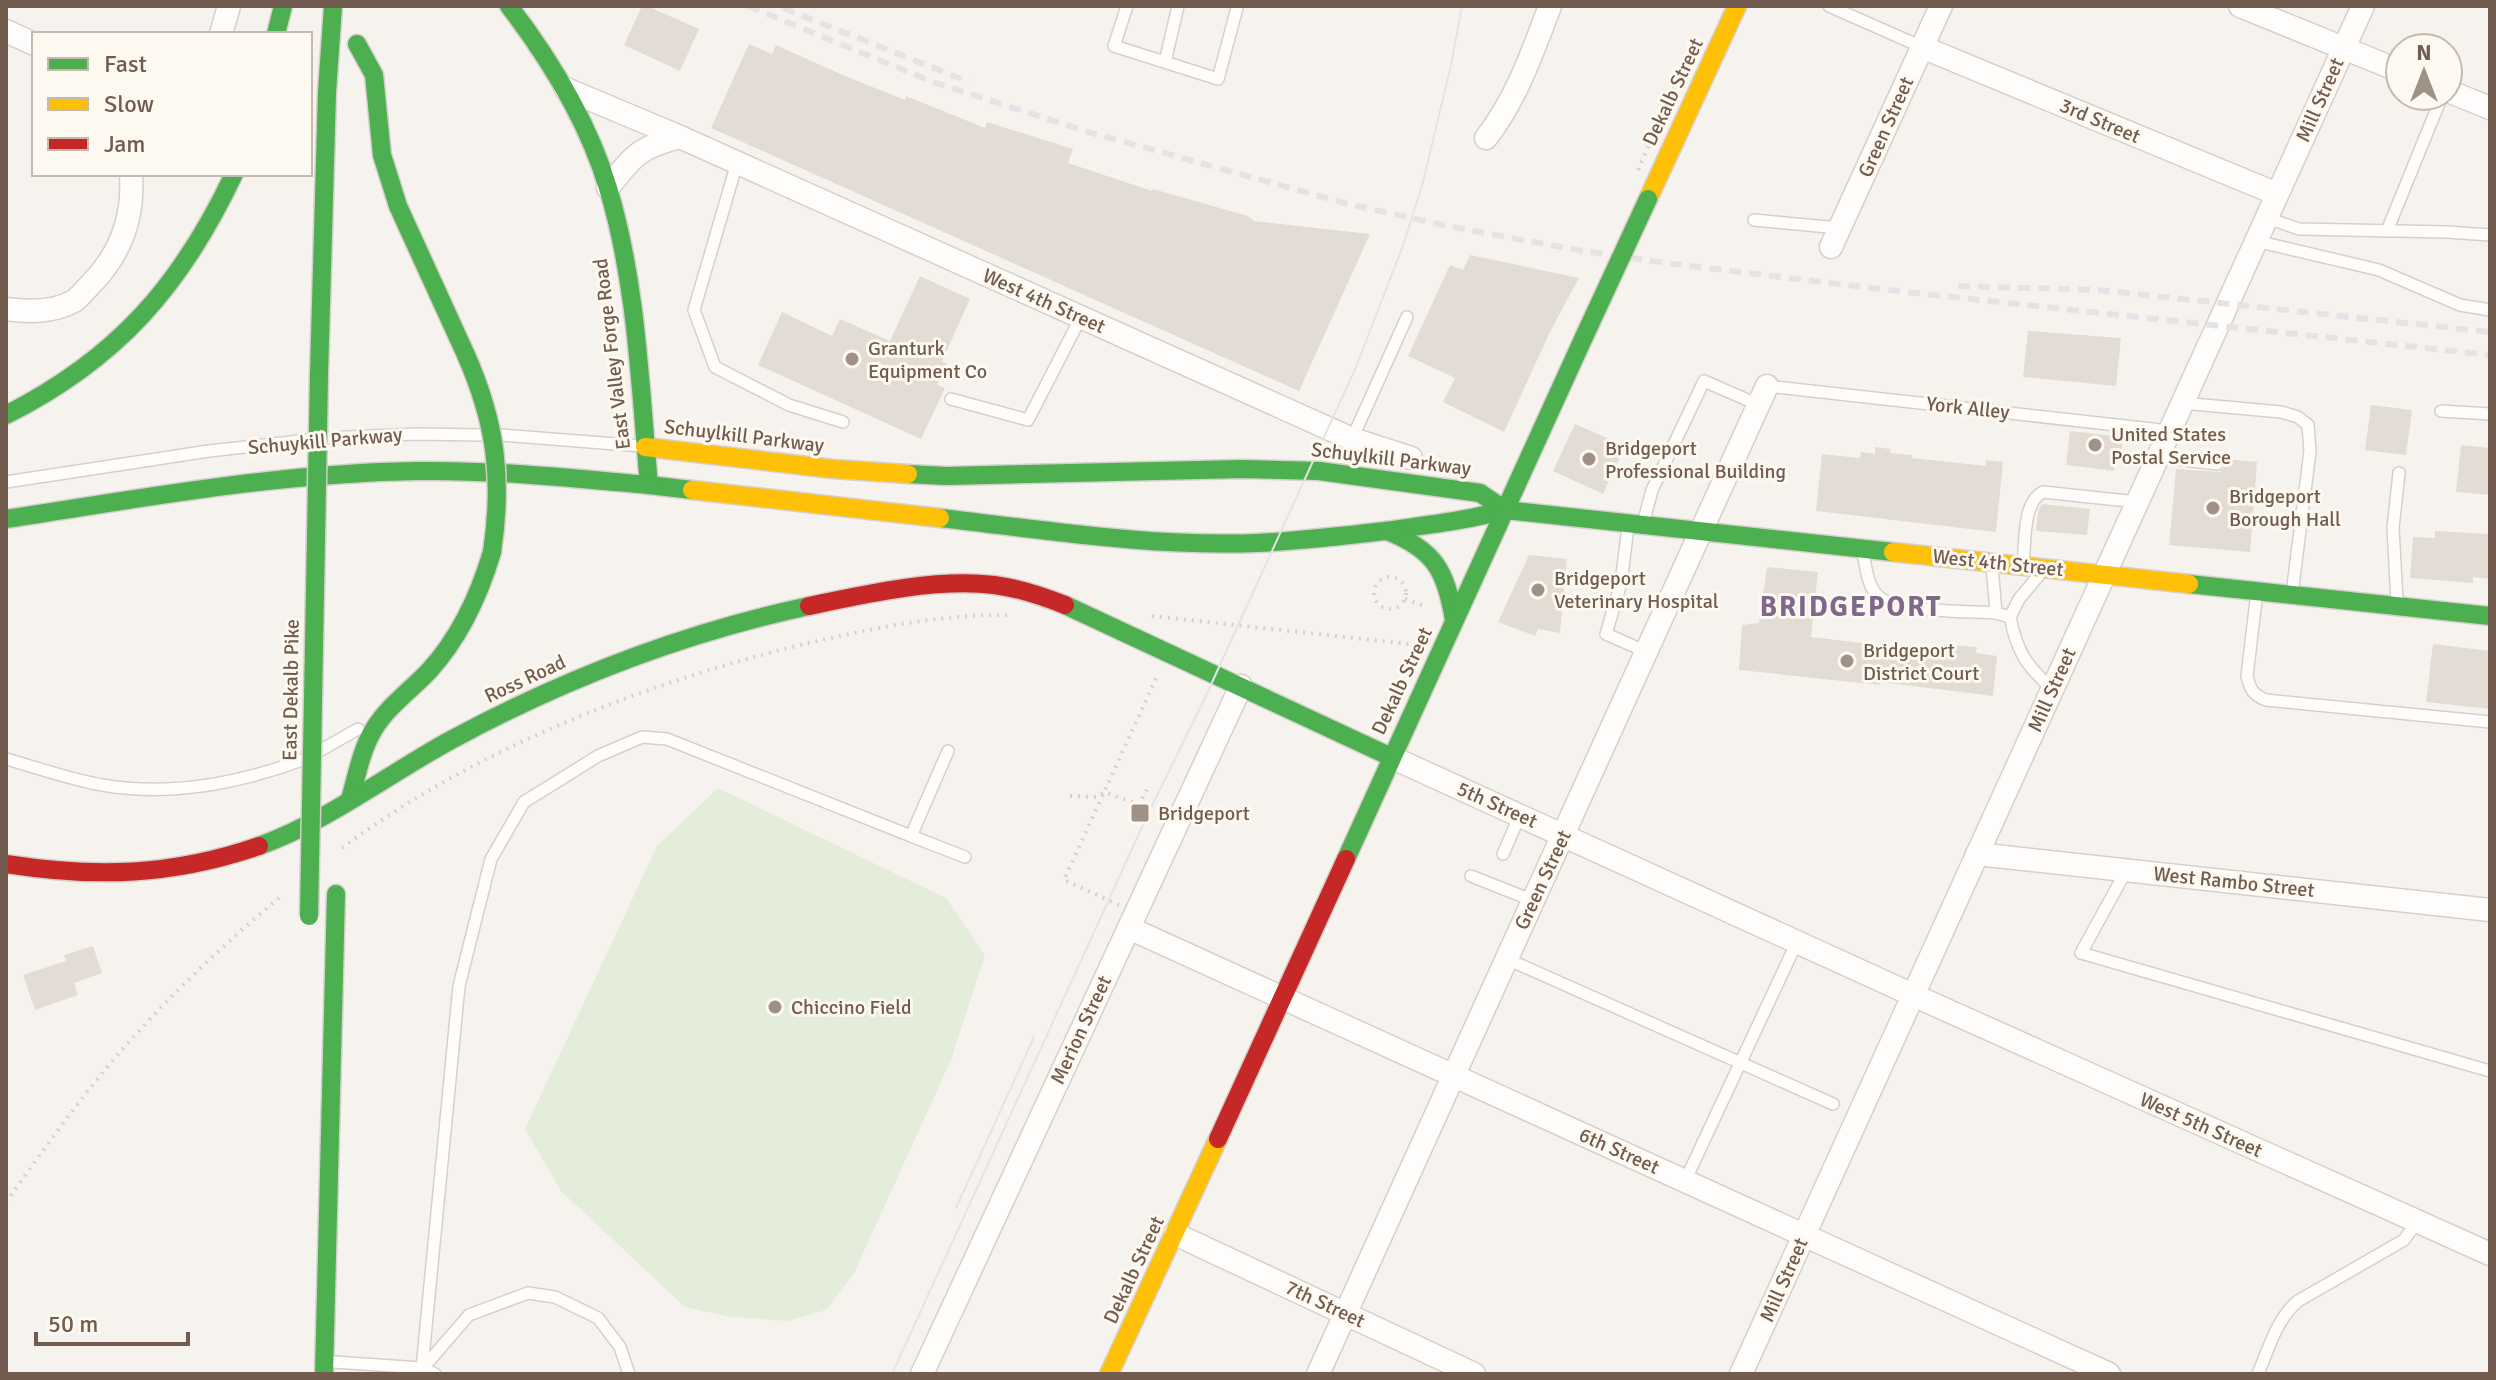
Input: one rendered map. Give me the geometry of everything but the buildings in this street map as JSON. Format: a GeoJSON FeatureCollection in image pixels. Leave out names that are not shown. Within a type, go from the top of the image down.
{"type":"FeatureCollection","features":[{"type":"Feature","properties":{"kind":"main road"},"geometry":{"type":"LineString","coordinates":[[276,32],[283,6]]}},
{"type":"Feature","properties":{"kind":"main road","name":"East Dekalb Pike"},"geometry":{"type":"LineString","coordinates":[[309,924],[324,172],[333,6]]}},
{"type":"Feature","properties":{"kind":"main road","name":"East Valley Forge Road"},"geometry":{"type":"LineString","coordinates":[[509,6],[546,55],[566,89],[608,188],[628,280],[649,485]]}},
{"type":"Feature","properties":{"kind":"main road","name":"Dekalb Street"},"geometry":{"type":"LineString","coordinates":[[1109,1374],[1737,6]]}},
{"type":"Feature","properties":{"kind":"main road"},"geometry":{"type":"LineString","coordinates":[[355,72],[359,22]]}},
{"type":"Feature","properties":{"kind":"main road"},"geometry":{"type":"LineString","coordinates":[[350,799],[367,743],[385,714],[449,647],[476,602],[492,552],[500,494],[495,436],[488,407],[398,206],[382,155],[374,75],[357,44]]}},
{"type":"Feature","properties":{"kind":"main road"},"geometry":{"type":"LineString","coordinates":[[6,415],[81,371],[144,314],[164,292],[197,244],[233,176]]}},
{"type":"Feature","properties":{"kind":"main road"},"geometry":{"type":"LineString","coordinates":[[344,499],[345,420]]}},
{"type":"Feature","properties":{"kind":"main road","name":"Schuylkill Parkway"},"geometry":{"type":"LineString","coordinates":[[645,447],[833,469],[946,476],[1242,469],[1319,471],[1480,493],[1505,510]]}},
{"type":"Feature","properties":{"kind":"main road"},"geometry":{"type":"LineString","coordinates":[[6,519],[267,481],[368,473],[471,471],[649,485],[1146,540],[1257,543],[1387,531],[1468,520],[1505,510]]}},
{"type":"Feature","properties":{"kind":"main road","name":"West 4th Street"},"geometry":{"type":"LineString","coordinates":[[1505,510],[2490,616]]}},
{"type":"Feature","properties":{"kind":"main road"},"geometry":{"type":"LineString","coordinates":[[1387,531],[1417,544],[1437,562],[1448,585],[1454,620]]}},
{"type":"Feature","properties":{"kind":"main road","name":"Ross Road"},"geometry":{"type":"LineString","coordinates":[[6,864],[102,875],[140,874],[184,868],[272,841],[308,824],[441,745],[562,684],[627,658],[776,613],[836,600],[955,584],[986,584],[1033,594],[1082,612]]}},
{"type":"Feature","properties":{"kind":"main road","name":"5th Street"},"geometry":{"type":"LineString","coordinates":[[1082,612],[1391,757]]}},
{"type":"Feature","properties":{"kind":"main road"},"geometry":{"type":"LineString","coordinates":[[337,831],[339,720]]}},
{"type":"Feature","properties":{"kind":"main road"},"geometry":{"type":"LineString","coordinates":[[324,1368],[336,886]]}},
{"type":"Feature","properties":{"kind":"street"},"geometry":{"type":"LineString","coordinates":[[222,32],[229,6]]}},
{"type":"Feature","properties":{"kind":"street"},"geometry":{"type":"LineString","coordinates":[[1486,138],[1500,120],[1515,91],[1550,6]]}},
{"type":"Feature","properties":{"kind":"street","name":"Green Street"},"geometry":{"type":"LineString","coordinates":[[1836,238],[1941,6]]}},
{"type":"Feature","properties":{"kind":"street"},"geometry":{"type":"LineString","coordinates":[[2240,6],[2384,64]]}},
{"type":"Feature","properties":{"kind":"street","name":"Mill Street"},"geometry":{"type":"LineString","coordinates":[[1741,1374],[2363,6]]}},
{"type":"Feature","properties":{"kind":"street"},"geometry":{"type":"LineString","coordinates":[[6,31],[32,43]]}},
{"type":"Feature","properties":{"kind":"street","name":"3rd Street"},"geometry":{"type":"LineString","coordinates":[[1922,47],[2277,194]]}},
{"type":"Feature","properties":{"kind":"street","name":"West 4th Street"},"geometry":{"type":"LineString","coordinates":[[566,89],[680,137],[1352,439],[1411,458]]}},
{"type":"Feature","properties":{"kind":"street"},"geometry":{"type":"LineString","coordinates":[[2464,97],[2490,108]]}},
{"type":"Feature","properties":{"kind":"street"},"geometry":{"type":"LineString","coordinates":[[608,188],[643,149],[680,137]]}},
{"type":"Feature","properties":{"kind":"street"},"geometry":{"type":"LineString","coordinates":[[6,309],[29,312],[53,309],[75,301],[97,278],[115,253],[128,221],[131,176]]}},
{"type":"Feature","properties":{"kind":"street","name":"Green Street"},"geometry":{"type":"LineString","coordinates":[[1318,1374],[1763,395]]}},
{"type":"Feature","properties":{"kind":"street","name":"Merion Street"},"geometry":{"type":"LineString","coordinates":[[922,1374],[1241,686]]}},
{"type":"Feature","properties":{"kind":"street","name":"5th Street"},"geometry":{"type":"LineString","coordinates":[[1391,757],[1913,995]]}},
{"type":"Feature","properties":{"kind":"street","name":"West Rambo Street"},"geometry":{"type":"LineString","coordinates":[[1977,854],[2490,910]]}},
{"type":"Feature","properties":{"kind":"street","name":"6th Street"},"geometry":{"type":"LineString","coordinates":[[1132,920],[1282,998],[2109,1374]]}},
{"type":"Feature","properties":{"kind":"street","name":"West 5th Street"},"geometry":{"type":"LineString","coordinates":[[1913,995],[2490,1254]]}},
{"type":"Feature","properties":{"kind":"street","name":"7th Street"},"geometry":{"type":"LineString","coordinates":[[1175,1234],[1474,1374]]}},
{"type":"Feature","properties":{"kind":"lane"},"geometry":{"type":"LineString","coordinates":[[1127,6],[1114,46],[1218,79],[1237,8]]}},
{"type":"Feature","properties":{"kind":"lane"},"geometry":{"type":"LineString","coordinates":[[1165,62],[1178,6]]}},
{"type":"Feature","properties":{"kind":"lane"},"geometry":{"type":"LineString","coordinates":[[1829,6],[1922,47]]}},
{"type":"Feature","properties":{"kind":"lane"},"geometry":{"type":"LineString","coordinates":[[2387,231],[2435,112]]}},
{"type":"Feature","properties":{"kind":"lane"},"geometry":{"type":"LineString","coordinates":[[737,163],[694,310],[715,367],[789,405],[843,422]]}},
{"type":"Feature","properties":{"kind":"lane"},"geometry":{"type":"LineString","coordinates":[[2267,218],[2299,229],[2490,235]]}},
{"type":"Feature","properties":{"kind":"lane"},"geometry":{"type":"LineString","coordinates":[[1754,220],[1836,238]]}},
{"type":"Feature","properties":{"kind":"lane"},"geometry":{"type":"LineString","coordinates":[[2256,241],[2379,270],[2460,305],[2490,310]]}},
{"type":"Feature","properties":{"kind":"lane"},"geometry":{"type":"LineString","coordinates":[[951,399],[1028,420],[1081,317]]}},
{"type":"Feature","properties":{"kind":"lane"},"geometry":{"type":"LineString","coordinates":[[1352,439],[1407,317]]}},
{"type":"Feature","properties":{"kind":"lane","name":"York Alley"},"geometry":{"type":"LineString","coordinates":[[1636,524],[1704,381],[1763,395],[2170,431]]}},
{"type":"Feature","properties":{"kind":"lane"},"geometry":{"type":"LineString","coordinates":[[2182,403],[2281,412],[2298,417],[2308,425],[2310,451],[2292,595]]}},
{"type":"Feature","properties":{"kind":"lane"},"geometry":{"type":"LineString","coordinates":[[2441,411],[2490,414]]}},
{"type":"Feature","properties":{"kind":"lane","name":"Schuykill Parkway"},"geometry":{"type":"LineString","coordinates":[[6,482],[249,446],[366,436],[472,434],[645,447]]}},
{"type":"Feature","properties":{"kind":"lane"},"geometry":{"type":"LineString","coordinates":[[2158,457],[2217,464]]}},
{"type":"Feature","properties":{"kind":"lane"},"geometry":{"type":"LineString","coordinates":[[2397,606],[2393,528],[2399,473]]}},
{"type":"Feature","properties":{"kind":"lane"},"geometry":{"type":"LineString","coordinates":[[2023,566],[2030,507],[2036,496],[2050,492],[2137,502]]}},
{"type":"Feature","properties":{"kind":"lane"},"geometry":{"type":"LineString","coordinates":[[1636,524],[1606,634],[1647,652]]}},
{"type":"Feature","properties":{"kind":"lane"},"geometry":{"type":"LineString","coordinates":[[1862,548],[1872,587],[1888,603],[2010,617]]}},
{"type":"Feature","properties":{"kind":"lane"},"geometry":{"type":"LineString","coordinates":[[1992,563],[1996,613]]}},
{"type":"Feature","properties":{"kind":"lane"},"geometry":{"type":"LineString","coordinates":[[2046,568],[2019,599],[2010,617],[2021,655],[2031,670],[2052,689]]}},
{"type":"Feature","properties":{"kind":"lane"},"geometry":{"type":"LineString","coordinates":[[2257,591],[2247,676],[2255,696],[2266,700],[2490,722]]}},
{"type":"Feature","properties":{"kind":"lane"},"geometry":{"type":"LineString","coordinates":[[6,759],[105,785],[152,790],[200,786],[248,777],[301,760],[333,745],[395,703]]}},
{"type":"Feature","properties":{"kind":"lane"},"geometry":{"type":"LineString","coordinates":[[422,1368],[459,986],[491,859],[524,802],[598,756],[642,737],[667,739],[965,857]]}},
{"type":"Feature","properties":{"kind":"lane"},"geometry":{"type":"LineString","coordinates":[[911,836],[948,751]]}},
{"type":"Feature","properties":{"kind":"lane"},"geometry":{"type":"LineString","coordinates":[[1503,854],[1520,815]]}},
{"type":"Feature","properties":{"kind":"lane"},"geometry":{"type":"LineString","coordinates":[[2126,871],[2081,953],[2490,1071]]}},
{"type":"Feature","properties":{"kind":"lane"},"geometry":{"type":"LineString","coordinates":[[1471,876],[1534,901]]}},
{"type":"Feature","properties":{"kind":"lane"},"geometry":{"type":"LineString","coordinates":[[1685,1181],[1797,942]]}},
{"type":"Feature","properties":{"kind":"lane"},"geometry":{"type":"LineString","coordinates":[[1507,959],[1833,1104]]}},
{"type":"Feature","properties":{"kind":"lane"},"geometry":{"type":"LineString","coordinates":[[2258,1374],[2287,1310],[2404,1240],[2417,1222]]}},
{"type":"Feature","properties":{"kind":"lane"},"geometry":{"type":"LineString","coordinates":[[422,1368],[469,1315],[528,1293],[555,1297],[598,1318],[620,1347],[629,1374]]}},
{"type":"Feature","properties":{"kind":"lane"},"geometry":{"type":"LineString","coordinates":[[324,1368],[422,1368],[435,1374]]}},
{"type":"Feature","properties":{"kind":"path"},"geometry":{"type":"LineString","coordinates":[[1388,576],[1399,579],[1405,588],[1405,599],[1393,608],[1383,607],[1374,595],[1375,586],[1388,576]]}},
{"type":"Feature","properties":{"kind":"path"},"geometry":{"type":"LineString","coordinates":[[336,853],[443,783],[499,754],[664,684],[771,652],[888,625],[949,617],[1021,615],[1033,594]]}},
{"type":"Feature","properties":{"kind":"path"},"geometry":{"type":"LineString","coordinates":[[1405,599],[1432,609]]}},
{"type":"Feature","properties":{"kind":"path"},"geometry":{"type":"LineString","coordinates":[[1145,615],[1417,645]]}},
{"type":"Feature","properties":{"kind":"path"},"geometry":{"type":"LineString","coordinates":[[1132,920],[1064,880],[1168,652]]}},
{"type":"Feature","properties":{"kind":"path"},"geometry":{"type":"LineString","coordinates":[[1104,792],[1139,805],[1147,789],[1150,791]]}},
{"type":"Feature","properties":{"kind":"path"},"geometry":{"type":"LineString","coordinates":[[1070,796],[1096,797],[1104,792]]}},
{"type":"Feature","properties":{"kind":"path"},"geometry":{"type":"LineString","coordinates":[[6,1202],[84,1095],[128,1043],[216,954],[283,894]]}},
{"type":"Feature","properties":{"kind":"green space","name":"Chiccino Field"},"geometry":{"type":"Polygon","coordinates":[[[718,788],[946,898],[985,955],[951,1060],[854,1273],[826,1310],[788,1321],[731,1317],[685,1307],[561,1191],[525,1129],[657,846],[718,788]]]}},
{"type":"Feature","properties":{"kind":"tram line"},"geometry":{"type":"LineString","coordinates":[[892,1374],[1356,367],[1404,243],[1423,182],[1462,6]]}},
{"type":"Feature","properties":{"kind":"tram line"},"geometry":{"type":"LineString","coordinates":[[956,1208],[1034,1037]]}},
{"type":"Feature","properties":{"kind":"railway"},"geometry":{"type":"LineString","coordinates":[[748,6],[933,82],[1085,131],[1348,204],[1452,227],[1673,264],[2490,355]]}},
{"type":"Feature","properties":{"kind":"railway"},"geometry":{"type":"LineString","coordinates":[[783,8],[969,82]]}},
{"type":"Feature","properties":{"kind":"railway"},"geometry":{"type":"LineString","coordinates":[[1958,286],[2099,290],[2490,332]]}},
{"type":"Feature","properties":{"kind":"traffic: fast"},"geometry":{"type":"LineString","coordinates":[[276,32],[283,6]]}},
{"type":"Feature","properties":{"kind":"traffic: fast"},"geometry":{"type":"LineString","coordinates":[[319,375],[327,92],[333,6]]}},
{"type":"Feature","properties":{"kind":"traffic: fast"},"geometry":{"type":"LineString","coordinates":[[509,6],[567,92],[590,139],[608,188],[618,224],[631,298],[649,485],[692,490]]}},
{"type":"Feature","properties":{"kind":"traffic: fast"},"geometry":{"type":"LineString","coordinates":[[357,44],[374,75],[382,155],[398,206],[466,355]]}},
{"type":"Feature","properties":{"kind":"traffic: fast"},"geometry":{"type":"LineString","coordinates":[[6,415],[81,369],[142,316],[192,251],[233,176]]}},
{"type":"Feature","properties":{"kind":"traffic: fast"},"geometry":{"type":"LineString","coordinates":[[1584,337],[1648,199]]}},
{"type":"Feature","properties":{"kind":"traffic: fast"},"geometry":{"type":"LineString","coordinates":[[1346,859],[1584,337]]}},
{"type":"Feature","properties":{"kind":"traffic: fast"},"geometry":{"type":"LineString","coordinates":[[466,355],[484,404],[494,452],[497,500],[492,552]]}},
{"type":"Feature","properties":{"kind":"traffic: fast"},"geometry":{"type":"LineString","coordinates":[[309,916],[319,375]]}},
{"type":"Feature","properties":{"kind":"traffic: fast"},"geometry":{"type":"LineString","coordinates":[[908,474],[946,476],[1242,469],[1319,471],[1480,493],[1505,510]]}},
{"type":"Feature","properties":{"kind":"traffic: fast"},"geometry":{"type":"LineString","coordinates":[[6,519],[211,488],[366,473],[476,472],[649,485]]}},
{"type":"Feature","properties":{"kind":"traffic: fast"},"geometry":{"type":"LineString","coordinates":[[940,518],[1098,536],[1217,544],[1289,541],[1385,531],[1505,510],[1893,552]]}},
{"type":"Feature","properties":{"kind":"traffic: fast"},"geometry":{"type":"LineString","coordinates":[[1387,531],[1417,546],[1436,564],[1447,588],[1454,620]]}},
{"type":"Feature","properties":{"kind":"traffic: fast"},"geometry":{"type":"LineString","coordinates":[[350,799],[374,729],[450,644],[475,600],[492,552]]}},
{"type":"Feature","properties":{"kind":"traffic: fast"},"geometry":{"type":"LineString","coordinates":[[2189,584],[2490,616]]}},
{"type":"Feature","properties":{"kind":"traffic: fast"},"geometry":{"type":"LineString","coordinates":[[1065,605],[1391,757]]}},
{"type":"Feature","properties":{"kind":"traffic: fast"},"geometry":{"type":"LineString","coordinates":[[259,846],[309,824],[451,740],[537,697],[670,644],[809,606]]}},
{"type":"Feature","properties":{"kind":"traffic: fast"},"geometry":{"type":"LineString","coordinates":[[324,1374],[336,894]]}},
{"type":"Feature","properties":{"kind":"traffic: slow"},"geometry":{"type":"LineString","coordinates":[[1648,199],[1737,6]]}},
{"type":"Feature","properties":{"kind":"traffic: slow"},"geometry":{"type":"LineString","coordinates":[[645,447],[833,469],[908,474]]}},
{"type":"Feature","properties":{"kind":"traffic: slow"},"geometry":{"type":"LineString","coordinates":[[692,490],[940,518]]}},
{"type":"Feature","properties":{"kind":"traffic: slow"},"geometry":{"type":"LineString","coordinates":[[1893,552],[2189,584]]}},
{"type":"Feature","properties":{"kind":"traffic: slow"},"geometry":{"type":"LineString","coordinates":[[1109,1374],[1218,1139]]}},
{"type":"Feature","properties":{"kind":"traffic: jam"},"geometry":{"type":"LineString","coordinates":[[809,606],[901,588],[972,583],[1012,588],[1065,605]]}},
{"type":"Feature","properties":{"kind":"traffic: jam"},"geometry":{"type":"LineString","coordinates":[[6,864],[71,871],[134,872],[195,863],[259,846]]}},
{"type":"Feature","properties":{"kind":"traffic: jam"},"geometry":{"type":"LineString","coordinates":[[1218,1139],[1346,859]]}},
{"type":"Feature","properties":{"kind":"place","name":"Granturk Equipment Co"},"geometry":{"type":"Point","coordinates":[852,359]}},
{"type":"Feature","properties":{"kind":"place","name":"United States Postal Service"},"geometry":{"type":"Point","coordinates":[2095,445]}},
{"type":"Feature","properties":{"kind":"place","name":"Bridgeport Professional Building"},"geometry":{"type":"Point","coordinates":[1589,459]}},
{"type":"Feature","properties":{"kind":"place","name":"Bridgeport Borough Hall"},"geometry":{"type":"Point","coordinates":[2213,508]}},
{"type":"Feature","properties":{"kind":"place","name":"Bridgeport Veterinary Hospital"},"geometry":{"type":"Point","coordinates":[1538,590]}},
{"type":"Feature","properties":{"kind":"place","name":"Bridgeport District Court"},"geometry":{"type":"Point","coordinates":[1847,661]}},
{"type":"Feature","properties":{"kind":"place","name":"Bridgeport"},"geometry":{"type":"Point","coordinates":[1140,813]}},
{"type":"Feature","properties":{"kind":"place","name":"Chiccino Field"},"geometry":{"type":"Point","coordinates":[775,1007]}},
{"type":"Feature","properties":{"kind":"district","name":"BRIDGEPORT"},"geometry":{"type":"Point","coordinates":[1851,607]}}]}
